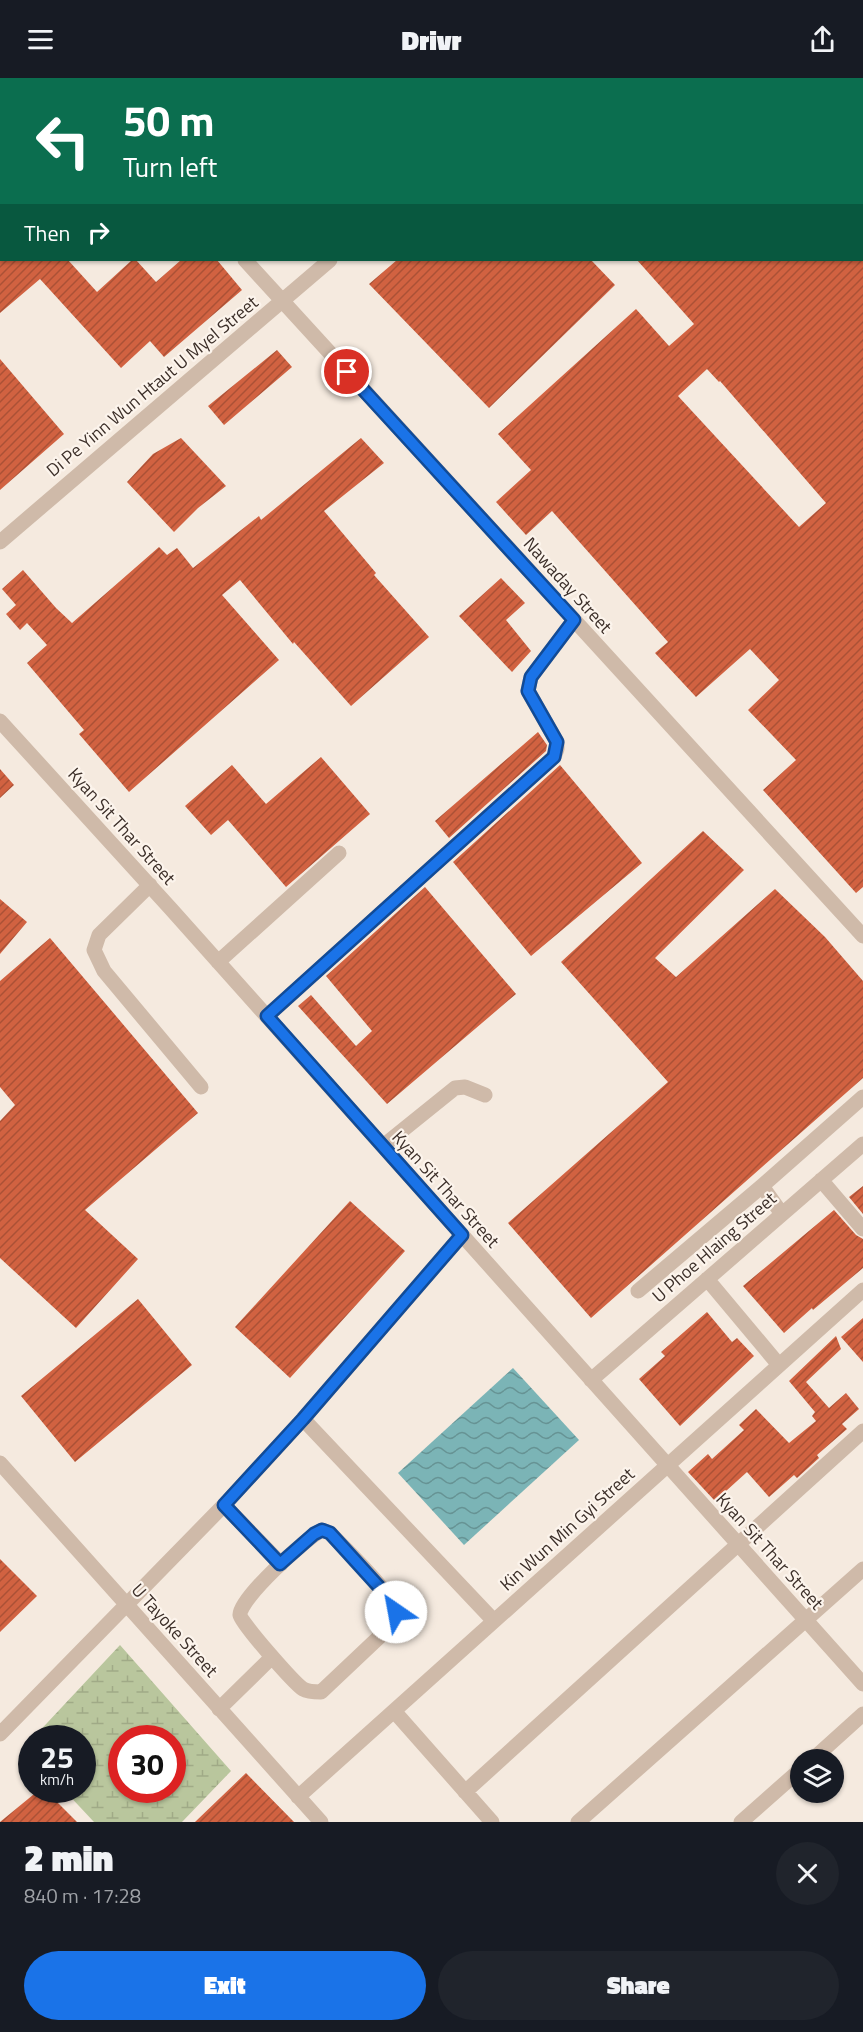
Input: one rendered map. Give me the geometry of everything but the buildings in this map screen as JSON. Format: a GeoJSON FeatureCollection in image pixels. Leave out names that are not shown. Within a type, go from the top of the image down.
{"type":"FeatureCollection","features":[{"type":"Feature","properties":{"kind":"street","name":"Nawaday Street"},"geometry":{"type":"LineString","coordinates":[[246,261],[863,936]]}},
{"type":"Feature","properties":{"kind":"street","name":"Di Pe Yinn Wun Htaut U Myel Street"},"geometry":{"type":"LineString","coordinates":[[0,542],[329,261]]}},
{"type":"Feature","properties":{"kind":"street"},"geometry":{"type":"LineString","coordinates":[[267,1016],[554,757],[557,742],[528,691],[531,677],[574,620]]}},
{"type":"Feature","properties":{"kind":"street","name":"Kyan Sit Thar Street"},"geometry":{"type":"LineString","coordinates":[[0,720],[863,1684]]}},
{"type":"Feature","properties":{"kind":"street"},"geometry":{"type":"LineString","coordinates":[[218,962],[339,853]]}},
{"type":"Feature","properties":{"kind":"street"},"geometry":{"type":"LineString","coordinates":[[150,885],[99,935],[94,950],[104,971],[201,1088]]}},
{"type":"Feature","properties":{"kind":"street"},"geometry":{"type":"LineString","coordinates":[[382,1146],[455,1088],[465,1087],[485,1095]]}},
{"type":"Feature","properties":{"kind":"street"},"geometry":{"type":"LineString","coordinates":[[638,1291],[863,1097]]}},
{"type":"Feature","properties":{"kind":"street","name":"U Phoe Hlaing Street"},"geometry":{"type":"LineString","coordinates":[[591,1380],[863,1144]]}},
{"type":"Feature","properties":{"kind":"street"},"geometry":{"type":"LineString","coordinates":[[821,1180],[863,1229]]}},
{"type":"Feature","properties":{"kind":"street"},"geometry":{"type":"LineString","coordinates":[[762,1186],[782,1214]]}},
{"type":"Feature","properties":{"kind":"street"},"geometry":{"type":"LineString","coordinates":[[0,1734],[224,1505],[303,1419],[462,1235]]}},
{"type":"Feature","properties":{"kind":"street"},"geometry":{"type":"LineString","coordinates":[[707,1279],[779,1365]]}},
{"type":"Feature","properties":{"kind":"street","name":"Kin Wun Min Gyi Street"},"geometry":{"type":"LineString","coordinates":[[298,1797],[863,1290]]}},
{"type":"Feature","properties":{"kind":"street"},"geometry":{"type":"LineString","coordinates":[[303,1419],[494,1621]]}},
{"type":"Feature","properties":{"kind":"street"},"geometry":{"type":"LineString","coordinates":[[465,1792],[863,1431]]}},
{"type":"Feature","properties":{"kind":"street","name":"U Tayoke Street"},"geometry":{"type":"LineString","coordinates":[[0,1463],[321,1822]]}},
{"type":"Feature","properties":{"kind":"street"},"geometry":{"type":"LineString","coordinates":[[224,1505],[280,1564]]}},
{"type":"Feature","properties":{"kind":"street"},"geometry":{"type":"LineString","coordinates":[[322,1530],[330,1533],[390,1599],[396,1612],[393,1624],[321,1692],[303,1689],[272,1657],[243,1622],[240,1614],[242,1604],[280,1564],[314,1534],[322,1530]]}},
{"type":"Feature","properties":{"kind":"street"},"geometry":{"type":"LineString","coordinates":[[578,1822],[863,1569]]}},
{"type":"Feature","properties":{"kind":"street"},"geometry":{"type":"LineString","coordinates":[[219,1709],[272,1657]]}},
{"type":"Feature","properties":{"kind":"street"},"geometry":{"type":"LineString","coordinates":[[394,1711],[492,1822]]}},
{"type":"Feature","properties":{"kind":"street"},"geometry":{"type":"LineString","coordinates":[[824,1749],[863,1714]]}},
{"type":"Feature","properties":{"kind":"street"},"geometry":{"type":"LineString","coordinates":[[741,1822],[790,1779]]}},
{"type":"Feature","properties":{"kind":"green space"},"geometry":{"type":"Polygon","coordinates":[[[120,1645],[231,1771],[182,1822],[94,1822],[76,1803],[96,1803],[96,1725],[45,1725],[120,1645]]]}},
{"type":"Feature","properties":{"kind":"water"},"geometry":{"type":"Polygon","coordinates":[[[513,1368],[579,1440],[464,1545],[398,1473],[513,1368]]]}},
{"type":"Feature","properties":{"kind":"route"},"geometry":{"type":"LineString","coordinates":[[347,372],[574,620],[531,677],[528,691],[557,742],[554,757],[267,1016],[462,1235],[303,1419],[224,1505],[280,1564],[314,1534],[322,1530],[330,1533],[390,1599],[396,1612]]}}]}
